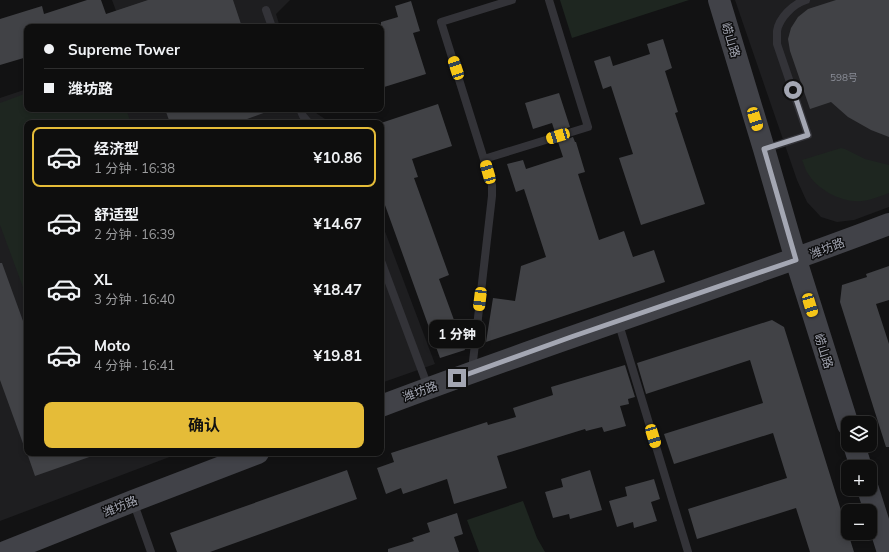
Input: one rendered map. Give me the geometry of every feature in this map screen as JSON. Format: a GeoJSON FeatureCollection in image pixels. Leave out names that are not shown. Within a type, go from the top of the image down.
{"type":"FeatureCollection","features":[{"type":"Feature","properties":{"kind":"street","name":"崂山路"},"geometry":{"type":"LineString","coordinates":[[719,0],[796,260],[845,416]]}},
{"type":"Feature","properties":{"kind":"street","name":"潍坊路"},"geometry":{"type":"LineString","coordinates":[[384,405],[618,321],[796,260],[889,224]]}},
{"type":"Feature","properties":{"kind":"street","name":"潍坊路"},"geometry":{"type":"LineString","coordinates":[[4,552],[250,456]]}},
{"type":"Feature","properties":{"kind":"street"},"geometry":{"type":"LineString","coordinates":[[870,496],[888,552]]}},
{"type":"Feature","properties":{"kind":"lane"},"geometry":{"type":"LineString","coordinates":[[472,373],[492,185],[442,22],[512,0]]}},
{"type":"Feature","properties":{"kind":"lane"},"geometry":{"type":"LineString","coordinates":[[484,159],[588,127],[549,0]]}},
{"type":"Feature","properties":{"kind":"lane"},"geometry":{"type":"LineString","coordinates":[[764,149],[808,135],[777,44],[777,30],[782,19],[791,9],[806,0]]}},
{"type":"Feature","properties":{"kind":"lane"},"geometry":{"type":"LineString","coordinates":[[266,10],[271,24]]}},
{"type":"Feature","properties":{"kind":"lane"},"geometry":{"type":"LineString","coordinates":[[384,269],[428,388]]}},
{"type":"Feature","properties":{"kind":"lane"},"geometry":{"type":"LineString","coordinates":[[618,321],[688,552]]}},
{"type":"Feature","properties":{"kind":"lane"},"geometry":{"type":"LineString","coordinates":[[133,501],[151,552]]}},
{"type":"Feature","properties":{"kind":"shaded area"},"geometry":{"type":"Polygon","coordinates":[[[112,0],[290,0],[276,14],[279,24],[121,24],[112,0]]]}},
{"type":"Feature","properties":{"kind":"shaded area"},"geometry":{"type":"Polygon","coordinates":[[[560,0],[689,0],[572,38],[560,0]]]}},
{"type":"Feature","properties":{"kind":"shaded area"},"geometry":{"type":"Polygon","coordinates":[[[735,0],[889,0],[889,207],[854,220],[837,222],[821,217],[807,202],[797,180],[735,0]]]}},
{"type":"Feature","properties":{"kind":"shaded area"},"geometry":{"type":"Polygon","coordinates":[[[24,90],[24,112],[314,112],[326,120],[24,120],[24,456],[172,456],[0,521],[0,98],[24,90]]]}},
{"type":"Feature","properties":{"kind":"shaded area"},"geometry":{"type":"Polygon","coordinates":[[[24,94],[24,112],[127,112],[130,120],[24,120],[24,290],[0,225],[0,103],[24,94]]]}},
{"type":"Feature","properties":{"kind":"shaded area"},"geometry":{"type":"Polygon","coordinates":[[[841,148],[865,159],[889,165],[889,193],[869,200],[846,200],[831,194],[817,184],[807,172],[802,160],[841,148]]]}},
{"type":"Feature","properties":{"kind":"shaded area"},"geometry":{"type":"Polygon","coordinates":[[[384,229],[435,364],[384,382],[384,229]]]}},
{"type":"Feature","properties":{"kind":"shaded area"},"geometry":{"type":"Polygon","coordinates":[[[523,501],[537,538],[545,552],[479,552],[467,520],[523,501]]]}},
{"type":"Feature","properties":{"kind":"building"},"geometry":{"type":"Polygon","coordinates":[[[87,0],[101,0],[106,14],[148,0],[233,0],[241,24],[24,24],[24,58],[0,65],[0,19],[42,6],[44,14],[87,0]]]}},
{"type":"Feature","properties":{"kind":"building"},"geometry":{"type":"Polygon","coordinates":[[[836,0],[889,0],[889,137],[871,130],[848,117],[831,102],[810,109],[790,51],[788,39],[791,28],[798,17],[808,9],[836,0]]]}},
{"type":"Feature","properties":{"kind":"building"},"geometry":{"type":"Polygon","coordinates":[[[411,1],[420,31],[413,33],[426,74],[384,87],[384,24],[381,24],[381,22],[398,17],[395,6],[411,1]]]}},
{"type":"Feature","properties":{"kind":"building"},"geometry":{"type":"Polygon","coordinates":[[[663,39],[672,68],[665,71],[678,112],[675,113],[705,204],[641,225],[619,158],[633,154],[611,86],[603,89],[594,61],[610,56],[613,66],[650,54],[647,44],[663,39]]]}},
{"type":"Feature","properties":{"kind":"building"},"geometry":{"type":"Polygon","coordinates":[[[559,93],[570,127],[555,132],[552,123],[533,129],[525,103],[559,93]]]}},
{"type":"Feature","properties":{"kind":"building"},"geometry":{"type":"Polygon","coordinates":[[[438,104],[452,146],[412,159],[418,177],[414,178],[449,275],[439,279],[465,350],[440,358],[384,202],[384,122],[438,104]]]}},
{"type":"Feature","properties":{"kind":"building"},"geometry":{"type":"Polygon","coordinates":[[[166,112],[266,112],[244,120],[169,120],[166,112]]]}},
{"type":"Feature","properties":{"kind":"building"},"geometry":{"type":"Polygon","coordinates":[[[573,137],[576,142],[585,172],[578,174],[599,240],[624,231],[633,257],[654,250],[665,282],[486,342],[493,298],[515,301],[521,266],[546,257],[524,189],[516,192],[507,164],[523,160],[526,169],[563,157],[558,142],[573,137]]]}},
{"type":"Feature","properties":{"kind":"building"},"geometry":{"type":"Polygon","coordinates":[[[0,263],[2,263],[24,324],[24,446],[0,380],[0,263]]]}},
{"type":"Feature","properties":{"kind":"building"},"geometry":{"type":"Polygon","coordinates":[[[889,266],[889,300],[876,304],[889,344],[889,447],[886,447],[840,302],[842,285],[867,277],[866,274],[889,266]]]}},
{"type":"Feature","properties":{"kind":"building"},"geometry":{"type":"Polygon","coordinates":[[[772,320],[784,327],[841,510],[841,540],[850,540],[854,552],[810,552],[796,508],[697,539],[688,509],[787,478],[773,433],[674,464],[664,434],[763,403],[750,360],[646,394],[637,363],[772,320]]]}},
{"type":"Feature","properties":{"kind":"building"},"geometry":{"type":"Polygon","coordinates":[[[625,365],[635,397],[628,399],[629,404],[620,406],[626,426],[604,432],[602,427],[586,431],[585,429],[497,456],[507,488],[454,504],[447,479],[403,494],[401,488],[386,494],[377,468],[394,462],[391,453],[487,422],[488,425],[516,417],[513,408],[553,395],[551,387],[625,365]]]}},
{"type":"Feature","properties":{"kind":"building"},"geometry":{"type":"Polygon","coordinates":[[[28,456],[92,456],[35,476],[28,456]]]}},
{"type":"Feature","properties":{"kind":"building"},"geometry":{"type":"Polygon","coordinates":[[[347,470],[357,499],[210,552],[177,552],[170,533],[347,470]]]}},
{"type":"Feature","properties":{"kind":"building"},"geometry":{"type":"Polygon","coordinates":[[[590,470],[602,510],[570,519],[569,514],[553,518],[545,492],[563,487],[561,479],[590,470]]]}},
{"type":"Feature","properties":{"kind":"building"},"geometry":{"type":"Polygon","coordinates":[[[654,479],[660,499],[651,502],[657,521],[634,528],[633,522],[617,527],[609,501],[627,496],[625,487],[654,479]]]}},
{"type":"Feature","properties":{"kind":"building"},"geometry":{"type":"Polygon","coordinates":[[[457,513],[463,534],[454,537],[459,552],[388,552],[388,549],[414,541],[412,538],[430,532],[427,523],[457,513]]]}},
{"type":"Feature","properties":{"kind":"route"},"geometry":{"type":"LineString","coordinates":[[457,378],[571,337],[796,260],[764,149],[808,135],[793,90]]}}]}
